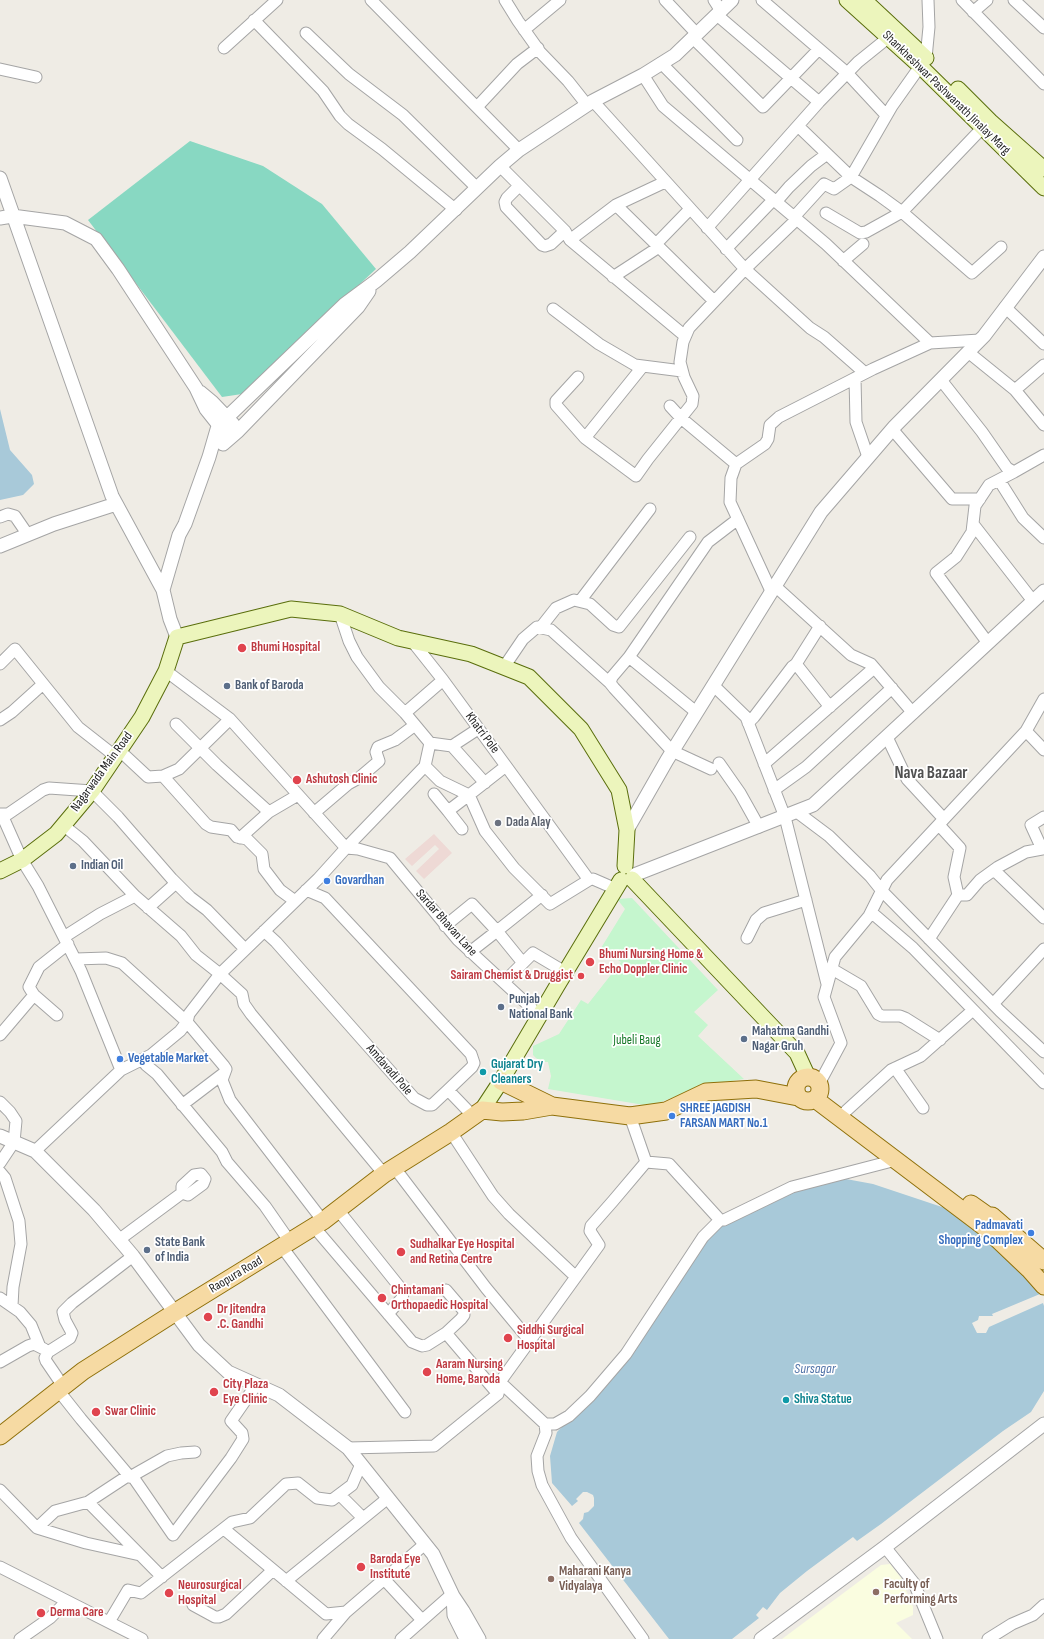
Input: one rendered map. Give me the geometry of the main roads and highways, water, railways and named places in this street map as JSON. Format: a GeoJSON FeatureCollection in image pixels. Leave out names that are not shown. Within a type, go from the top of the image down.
{"type":"FeatureCollection","features":[{"type":"Feature","properties":{"kind":"main road","name":"Shankheshwar Pashwanath Jinalay Marg"},"geometry":{"type":"LineString","coordinates":[[847,0],[893,33]]}},
{"type":"Feature","properties":{"kind":"main road"},"geometry":{"type":"LineString","coordinates":[[864,0],[893,33],[986,124],[1044,169]]}},
{"type":"Feature","properties":{"kind":"main road","name":"Shankheshwar Pashwanath Jinalay Marg"},"geometry":{"type":"LineString","coordinates":[[986,124],[1044,188]]}},
{"type":"Feature","properties":{"kind":"main road","name":"Nagarwada Main Road"},"geometry":{"type":"LineString","coordinates":[[0,871],[22,860],[56,834],[92,790],[142,717],[166,670],[177,637],[291,609],[340,614],[398,638],[471,654],[528,677],[581,729],[619,790],[627,830],[625,878]]}},
{"type":"Feature","properties":{"kind":"main road"},"geometry":{"type":"LineString","coordinates":[[478,1113],[501,1081],[565,972],[625,878],[797,1053],[816,1088],[896,1160],[987,1229],[1030,1269],[1044,1286]]}},
{"type":"Feature","properties":{"kind":"main road"},"geometry":{"type":"LineString","coordinates":[[501,1081],[552,1106]]}},
{"type":"Feature","properties":{"kind":"main road"},"geometry":{"type":"LineString","coordinates":[[478,1113],[524,1111],[552,1106],[630,1116],[666,1111],[706,1092],[756,1089],[798,1097],[808,1102],[816,1088]]}},
{"type":"Feature","properties":{"kind":"main road"},"geometry":{"type":"LineString","coordinates":[[816,1088],[984,1214],[992,1216],[1044,1261]]}},
{"type":"Feature","properties":{"kind":"main road","name":"Raopura Road"},"geometry":{"type":"LineString","coordinates":[[0,1436],[83,1371],[174,1312],[318,1224],[389,1170],[451,1132],[478,1113]]}},
{"type":"Feature","properties":{"kind":"water"},"geometry":{"type":"Polygon","coordinates":[[[0,409],[10,450],[32,475],[34,484],[23,495],[0,500],[0,409]]]}},
{"type":"Feature","properties":{"kind":"water","name":"Sursagar"},"geometry":{"type":"Polygon","coordinates":[[[846,1179],[873,1184],[945,1208],[959,1216],[1021,1266],[1040,1294],[992,1314],[993,1316],[979,1316],[978,1320],[972,1323],[977,1333],[986,1333],[989,1327],[1043,1303],[1044,1391],[1031,1412],[1003,1431],[881,1524],[857,1541],[853,1537],[807,1571],[780,1593],[767,1610],[763,1607],[756,1615],[759,1618],[732,1639],[669,1639],[579,1523],[583,1519],[584,1513],[588,1512],[594,1506],[593,1495],[583,1492],[576,1499],[578,1501],[572,1506],[552,1483],[550,1456],[557,1432],[583,1405],[704,1238],[721,1222],[815,1182],[846,1179]]]}},
{"type":"Feature","properties":{"kind":"place","name":"Bhumi Hospital"},"geometry":{"type":"Point","coordinates":[242,648]}},
{"type":"Feature","properties":{"kind":"place","name":"Bank of Baroda"},"geometry":{"type":"Point","coordinates":[227,686]}},
{"type":"Feature","properties":{"kind":"place","name":"Ashutosh Clinic"},"geometry":{"type":"Point","coordinates":[297,780]}},
{"type":"Feature","properties":{"kind":"place","name":"Dada Alay"},"geometry":{"type":"Point","coordinates":[498,823]}},
{"type":"Feature","properties":{"kind":"place","name":"Indian Oil"},"geometry":{"type":"Point","coordinates":[73,866]}},
{"type":"Feature","properties":{"kind":"place","name":"Govardhan"},"geometry":{"type":"Point","coordinates":[327,881]}},
{"type":"Feature","properties":{"kind":"place","name":"Bhumi Nursing Home & Echo Doppler Clinic"},"geometry":{"type":"Point","coordinates":[590,962]}},
{"type":"Feature","properties":{"kind":"place","name":"Sairam Chemist & Druggist"},"geometry":{"type":"Point","coordinates":[581,976]}},
{"type":"Feature","properties":{"kind":"place","name":"Punjab National Bank"},"geometry":{"type":"Point","coordinates":[501,1007]}},
{"type":"Feature","properties":{"kind":"place","name":"Mahatma Gandhi Nagar Gruh"},"geometry":{"type":"Point","coordinates":[744,1039]}},
{"type":"Feature","properties":{"kind":"place","name":"Vegetable Market"},"geometry":{"type":"Point","coordinates":[120,1059]}},
{"type":"Feature","properties":{"kind":"place","name":"Gujarat Dry Cleaners"},"geometry":{"type":"Point","coordinates":[483,1072]}},
{"type":"Feature","properties":{"kind":"place","name":"SHREE JAGDISH FARSAN MART No.1"},"geometry":{"type":"Point","coordinates":[672,1116]}},
{"type":"Feature","properties":{"kind":"place","name":"Padmavati Shopping Complex"},"geometry":{"type":"Point","coordinates":[1031,1233]}},
{"type":"Feature","properties":{"kind":"place","name":"State Bank of India"},"geometry":{"type":"Point","coordinates":[147,1250]}},
{"type":"Feature","properties":{"kind":"place","name":"Sudhalkar Eye Hospital and Retina Centre"},"geometry":{"type":"Point","coordinates":[401,1252]}},
{"type":"Feature","properties":{"kind":"place","name":"Chintamani Orthopaedic Hospital"},"geometry":{"type":"Point","coordinates":[382,1298]}},
{"type":"Feature","properties":{"kind":"place","name":"Dr Jitendra .C. Gandhi"},"geometry":{"type":"Point","coordinates":[208,1317]}},
{"type":"Feature","properties":{"kind":"place","name":"Siddhi Surgical Hospital"},"geometry":{"type":"Point","coordinates":[508,1338]}},
{"type":"Feature","properties":{"kind":"place","name":"Aaram Nursing Home, Baroda"},"geometry":{"type":"Point","coordinates":[427,1372]}},
{"type":"Feature","properties":{"kind":"place","name":"City Plaza Eye Clinic"},"geometry":{"type":"Point","coordinates":[214,1392]}},
{"type":"Feature","properties":{"kind":"place","name":"Shiva Statue"},"geometry":{"type":"Point","coordinates":[786,1400]}},
{"type":"Feature","properties":{"kind":"place","name":"Swar Clinic"},"geometry":{"type":"Point","coordinates":[96,1412]}},
{"type":"Feature","properties":{"kind":"place","name":"Baroda Eye Institute"},"geometry":{"type":"Point","coordinates":[361,1567]}},
{"type":"Feature","properties":{"kind":"place","name":"Maharani Kanya Vidyalaya"},"geometry":{"type":"Point","coordinates":[551,1579]}},
{"type":"Feature","properties":{"kind":"place","name":"Faculty of Performing Arts"},"geometry":{"type":"Point","coordinates":[876,1592]}},
{"type":"Feature","properties":{"kind":"place","name":"Neurosurgical Hospital"},"geometry":{"type":"Point","coordinates":[169,1593]}},
{"type":"Feature","properties":{"kind":"place","name":"Derma Care"},"geometry":{"type":"Point","coordinates":[41,1613]}},
{"type":"Feature","properties":{"kind":"district","name":"Nava Bazaar"},"geometry":{"type":"Point","coordinates":[931,774]}},
{"type":"Feature","properties":{"kind":"park label","name":"Jubeli Baug"},"geometry":{"type":"Point","coordinates":[637,1041]}}]}
